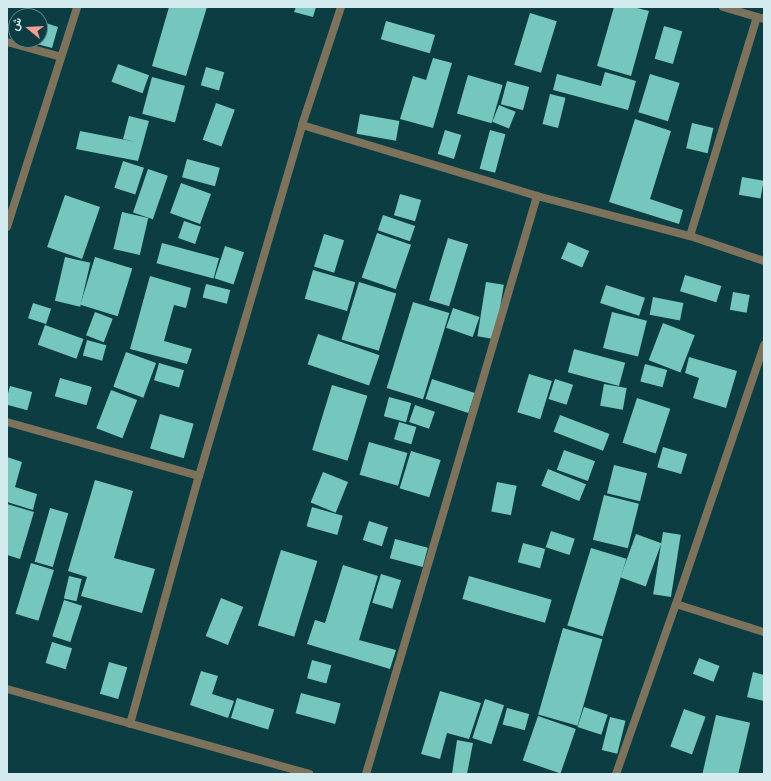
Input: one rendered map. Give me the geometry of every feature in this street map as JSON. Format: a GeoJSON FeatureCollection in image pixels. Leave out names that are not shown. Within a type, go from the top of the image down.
{"type":"FeatureCollection","features":[{"type":"Feature","properties":{"kind":"street"},"geometry":{"type":"LineString","coordinates":[[7,228],[77,7]]}},
{"type":"Feature","properties":{"kind":"street"},"geometry":{"type":"LineString","coordinates":[[130,724],[198,476],[302,126],[341,7]]}},
{"type":"Feature","properties":{"kind":"street"},"geometry":{"type":"LineString","coordinates":[[690,236],[761,18],[723,7]]}},
{"type":"Feature","properties":{"kind":"street"},"geometry":{"type":"LineString","coordinates":[[7,42],[61,56]]}},
{"type":"Feature","properties":{"kind":"street"},"geometry":{"type":"LineString","coordinates":[[302,126],[536,196],[690,236],[764,262]]}},
{"type":"Feature","properties":{"kind":"street"},"geometry":{"type":"LineString","coordinates":[[366,774],[536,196]]}},
{"type":"Feature","properties":{"kind":"street"},"geometry":{"type":"LineString","coordinates":[[616,774],[676,604],[764,345]]}},
{"type":"Feature","properties":{"kind":"street"},"geometry":{"type":"LineString","coordinates":[[7,422],[198,476]]}},
{"type":"Feature","properties":{"kind":"street"},"geometry":{"type":"LineString","coordinates":[[676,604],[764,632]]}},
{"type":"Feature","properties":{"kind":"street"},"geometry":{"type":"LineString","coordinates":[[7,689],[309,774]]}},
{"type":"Feature","properties":{"kind":"building"},"geometry":{"type":"Polygon","coordinates":[[[169,7],[207,7],[186,76],[152,66],[169,7]]]}},
{"type":"Feature","properties":{"kind":"building"},"geometry":{"type":"Polygon","coordinates":[[[296,7],[316,7],[313,17],[294,12],[296,7]]]}},
{"type":"Feature","properties":{"kind":"building"},"geometry":{"type":"Polygon","coordinates":[[[614,7],[633,7],[649,11],[631,76],[597,66],[614,7]]]}},
{"type":"Feature","properties":{"kind":"building"},"geometry":{"type":"Polygon","coordinates":[[[530,13],[557,21],[541,73],[514,65],[530,13]]]}},
{"type":"Feature","properties":{"kind":"building"},"geometry":{"type":"Polygon","coordinates":[[[386,21],[435,35],[430,53],[381,39],[386,21]]]}},
{"type":"Feature","properties":{"kind":"building"},"geometry":{"type":"Polygon","coordinates":[[[48,24],[58,27],[52,48],[48,47],[48,24]]]}},
{"type":"Feature","properties":{"kind":"building"},"geometry":{"type":"Polygon","coordinates":[[[664,26],[682,31],[673,64],[655,59],[664,26]]]}},
{"type":"Feature","properties":{"kind":"building"},"geometry":{"type":"Polygon","coordinates":[[[433,58],[452,63],[433,128],[400,119],[413,76],[426,80],[433,58]]]}},
{"type":"Feature","properties":{"kind":"building"},"geometry":{"type":"Polygon","coordinates":[[[118,64],[149,75],[143,93],[112,82],[118,64]]]}},
{"type":"Feature","properties":{"kind":"building"},"geometry":{"type":"Polygon","coordinates":[[[206,67],[224,72],[219,91],[201,85],[206,67]]]}},
{"type":"Feature","properties":{"kind":"building"},"geometry":{"type":"Polygon","coordinates":[[[605,72],[636,81],[628,110],[553,90],[557,74],[601,86],[605,72]]]}},
{"type":"Feature","properties":{"kind":"building"},"geometry":{"type":"Polygon","coordinates":[[[650,74],[680,83],[668,121],[638,112],[650,74]]]}},
{"type":"Feature","properties":{"kind":"building"},"geometry":{"type":"Polygon","coordinates":[[[468,75],[503,85],[492,123],[457,113],[468,75]]]}},
{"type":"Feature","properties":{"kind":"building"},"geometry":{"type":"Polygon","coordinates":[[[152,77],[185,86],[175,123],[142,114],[152,77]]]}},
{"type":"Feature","properties":{"kind":"building"},"geometry":{"type":"Polygon","coordinates":[[[507,81],[529,87],[523,110],[501,104],[507,81]]]}},
{"type":"Feature","properties":{"kind":"building"},"geometry":{"type":"Polygon","coordinates":[[[550,94],[566,98],[558,128],[543,124],[550,94]]]}},
{"type":"Feature","properties":{"kind":"building"},"geometry":{"type":"Polygon","coordinates":[[[216,103],[235,110],[221,146],[203,140],[216,103]]]}},
{"type":"Feature","properties":{"kind":"building"},"geometry":{"type":"Polygon","coordinates":[[[499,105],[516,112],[509,128],[492,122],[499,105]]]}},
{"type":"Feature","properties":{"kind":"building"},"geometry":{"type":"Polygon","coordinates":[[[360,114],[399,121],[396,141],[357,134],[360,114]]]}},
{"type":"Feature","properties":{"kind":"building"},"geometry":{"type":"Polygon","coordinates":[[[129,116],[149,121],[138,161],[76,149],[80,131],[136,142],[123,139],[129,116]]]}},
{"type":"Feature","properties":{"kind":"building"},"geometry":{"type":"Polygon","coordinates":[[[635,119],[671,131],[650,199],[683,210],[679,224],[609,202],[635,119]]]}},
{"type":"Feature","properties":{"kind":"building"},"geometry":{"type":"Polygon","coordinates":[[[692,123],[713,128],[708,153],[686,148],[692,123]]]}},
{"type":"Feature","properties":{"kind":"building"},"geometry":{"type":"Polygon","coordinates":[[[445,130],[461,135],[454,159],[438,154],[445,130]]]}},
{"type":"Feature","properties":{"kind":"building"},"geometry":{"type":"Polygon","coordinates":[[[490,130],[505,134],[495,173],[480,169],[490,130]]]}},
{"type":"Feature","properties":{"kind":"building"},"geometry":{"type":"Polygon","coordinates":[[[187,159],[220,168],[215,186],[182,177],[187,159]]]}},
{"type":"Feature","properties":{"kind":"building"},"geometry":{"type":"Polygon","coordinates":[[[123,161],[144,168],[135,194],[114,188],[123,161]]]}},
{"type":"Feature","properties":{"kind":"building"},"geometry":{"type":"Polygon","coordinates":[[[148,169],[168,176],[153,219],[133,212],[148,169]]]}},
{"type":"Feature","properties":{"kind":"building"},"geometry":{"type":"Polygon","coordinates":[[[742,177],[764,181],[761,199],[739,195],[742,177]]]}},
{"type":"Feature","properties":{"kind":"building"},"geometry":{"type":"Polygon","coordinates":[[[181,183],[211,194],[200,224],[170,213],[181,183]]]}},
{"type":"Feature","properties":{"kind":"building"},"geometry":{"type":"Polygon","coordinates":[[[400,194],[421,200],[415,221],[394,215],[400,194]]]}},
{"type":"Feature","properties":{"kind":"building"},"geometry":{"type":"Polygon","coordinates":[[[65,195],[100,207],[82,259],[47,247],[65,195]]]}},
{"type":"Feature","properties":{"kind":"building"},"geometry":{"type":"Polygon","coordinates":[[[122,212],[148,218],[140,255],[113,249],[122,212]]]}},
{"type":"Feature","properties":{"kind":"building"},"geometry":{"type":"Polygon","coordinates":[[[383,215],[415,226],[410,241],[378,230],[383,215]]]}},
{"type":"Feature","properties":{"kind":"building"},"geometry":{"type":"Polygon","coordinates":[[[184,221],[201,227],[195,244],[178,238],[184,221]]]}},
{"type":"Feature","properties":{"kind":"building"},"geometry":{"type":"Polygon","coordinates":[[[377,233],[411,245],[396,289],[362,277],[377,233]]]}},
{"type":"Feature","properties":{"kind":"building"},"geometry":{"type":"Polygon","coordinates":[[[324,234],[344,240],[334,273],[314,267],[324,234]]]}},
{"type":"Feature","properties":{"kind":"building"},"geometry":{"type":"Polygon","coordinates":[[[448,238],[468,244],[449,306],[429,300],[448,238]]]}},
{"type":"Feature","properties":{"kind":"building"},"geometry":{"type":"Polygon","coordinates":[[[568,242],[589,251],[582,268],[561,259],[568,242]]]}},
{"type":"Feature","properties":{"kind":"building"},"geometry":{"type":"Polygon","coordinates":[[[162,243],[219,258],[214,279],[157,263],[162,243]]]}},
{"type":"Feature","properties":{"kind":"building"},"geometry":{"type":"Polygon","coordinates":[[[225,246],[244,252],[234,285],[214,278],[225,246]]]}},
{"type":"Feature","properties":{"kind":"building"},"geometry":{"type":"Polygon","coordinates":[[[65,257],[90,263],[80,307],[55,301],[65,257]]]}},
{"type":"Feature","properties":{"kind":"building"},"geometry":{"type":"Polygon","coordinates":[[[95,257],[132,268],[118,316],[80,305],[95,257]]]}},
{"type":"Feature","properties":{"kind":"building"},"geometry":{"type":"Polygon","coordinates":[[[313,270],[355,282],[347,311],[305,299],[313,270]]]}},
{"type":"Feature","properties":{"kind":"building"},"geometry":{"type":"Polygon","coordinates":[[[685,275],[721,286],[716,302],[680,291],[685,275]]]}},
{"type":"Feature","properties":{"kind":"building"},"geometry":{"type":"Polygon","coordinates":[[[150,276],[191,288],[186,308],[174,305],[164,341],[192,349],[187,364],[130,349],[150,276]]]}},
{"type":"Feature","properties":{"kind":"building"},"geometry":{"type":"Polygon","coordinates":[[[359,282],[396,293],[379,351],[341,339],[359,282]]]}},
{"type":"Feature","properties":{"kind":"building"},"geometry":{"type":"Polygon","coordinates":[[[486,282],[504,285],[495,339],[477,336],[486,282]]]}},
{"type":"Feature","properties":{"kind":"building"},"geometry":{"type":"Polygon","coordinates":[[[206,284],[230,290],[227,304],[203,298],[206,284]]]}},
{"type":"Feature","properties":{"kind":"building"},"geometry":{"type":"Polygon","coordinates":[[[606,285],[645,298],[639,316],[600,303],[606,285]]]}},
{"type":"Feature","properties":{"kind":"building"},"geometry":{"type":"Polygon","coordinates":[[[733,292],[750,295],[747,313],[730,310],[733,292]]]}},
{"type":"Feature","properties":{"kind":"building"},"geometry":{"type":"Polygon","coordinates":[[[653,297],[683,303],[680,321],[650,315],[653,297]]]}},
{"type":"Feature","properties":{"kind":"building"},"geometry":{"type":"Polygon","coordinates":[[[413,302],[449,313],[423,399],[387,388],[413,302]]]}},
{"type":"Feature","properties":{"kind":"building"},"geometry":{"type":"Polygon","coordinates":[[[33,303],[51,309],[46,324],[28,318],[33,303]]]}},
{"type":"Feature","properties":{"kind":"building"},"geometry":{"type":"Polygon","coordinates":[[[453,308],[479,317],[473,337],[446,328],[453,308]]]}},
{"type":"Feature","properties":{"kind":"building"},"geometry":{"type":"Polygon","coordinates":[[[95,312],[113,319],[104,342],[86,335],[95,312]]]}},
{"type":"Feature","properties":{"kind":"building"},"geometry":{"type":"Polygon","coordinates":[[[612,312],[647,321],[638,357],[603,348],[612,312]]]}},
{"type":"Feature","properties":{"kind":"building"},"geometry":{"type":"Polygon","coordinates":[[[663,323],[695,335],[680,373],[649,360],[663,323]]]}},
{"type":"Feature","properties":{"kind":"building"},"geometry":{"type":"Polygon","coordinates":[[[45,325],[84,339],[76,359],[38,345],[45,325]]]}},
{"type":"Feature","properties":{"kind":"building"},"geometry":{"type":"Polygon","coordinates":[[[318,334],[379,355],[369,385],[308,364],[318,334]]]}},
{"type":"Feature","properties":{"kind":"building"},"geometry":{"type":"Polygon","coordinates":[[[87,340],[106,345],[102,361],[83,355],[87,340]]]}},
{"type":"Feature","properties":{"kind":"building"},"geometry":{"type":"Polygon","coordinates":[[[574,349],[625,363],[619,386],[568,372],[574,349]]]}},
{"type":"Feature","properties":{"kind":"building"},"geometry":{"type":"Polygon","coordinates":[[[126,352],[156,363],[143,398],[113,387],[126,352]]]}},
{"type":"Feature","properties":{"kind":"building"},"geometry":{"type":"Polygon","coordinates":[[[689,357],[737,371],[726,408],[693,398],[699,378],[685,373],[689,357]]]}},
{"type":"Feature","properties":{"kind":"building"},"geometry":{"type":"Polygon","coordinates":[[[159,363],[184,370],[179,387],[154,380],[159,363]]]}},
{"type":"Feature","properties":{"kind":"building"},"geometry":{"type":"Polygon","coordinates":[[[645,364],[667,370],[663,387],[640,381],[645,364]]]}},
{"type":"Feature","properties":{"kind":"building"},"geometry":{"type":"Polygon","coordinates":[[[529,374],[552,381],[540,419],[517,412],[529,374]]]}},
{"type":"Feature","properties":{"kind":"building"},"geometry":{"type":"Polygon","coordinates":[[[60,378],[92,387],[86,405],[55,396],[60,378]]]}},
{"type":"Feature","properties":{"kind":"building"},"geometry":{"type":"Polygon","coordinates":[[[432,379],[475,393],[468,413],[426,399],[432,379]]]}},
{"type":"Feature","properties":{"kind":"building"},"geometry":{"type":"Polygon","coordinates":[[[555,379],[573,385],[567,405],[549,399],[555,379]]]}},
{"type":"Feature","properties":{"kind":"building"},"geometry":{"type":"Polygon","coordinates":[[[604,384],[627,388],[623,410],[600,406],[604,384]]]}},
{"type":"Feature","properties":{"kind":"building"},"geometry":{"type":"Polygon","coordinates":[[[332,385],[367,396],[348,461],[312,450],[332,385]]]}},
{"type":"Feature","properties":{"kind":"building"},"geometry":{"type":"Polygon","coordinates":[[[10,386],[32,392],[27,410],[7,405],[7,397],[10,386]]]}},
{"type":"Feature","properties":{"kind":"building"},"geometry":{"type":"Polygon","coordinates":[[[111,390],[137,400],[122,438],[96,428],[111,390]]]}},
{"type":"Feature","properties":{"kind":"building"},"geometry":{"type":"Polygon","coordinates":[[[389,397],[411,403],[406,422],[384,416],[389,397]]]}},
{"type":"Feature","properties":{"kind":"building"},"geometry":{"type":"Polygon","coordinates":[[[637,398],[670,409],[656,454],[622,443],[637,398]]]}},
{"type":"Feature","properties":{"kind":"building"},"geometry":{"type":"Polygon","coordinates":[[[415,405],[435,412],[429,429],[409,422],[415,405]]]}},
{"type":"Feature","properties":{"kind":"building"},"geometry":{"type":"Polygon","coordinates":[[[160,414],[194,424],[184,458],[150,449],[160,414]]]}},
{"type":"Feature","properties":{"kind":"building"},"geometry":{"type":"Polygon","coordinates":[[[560,415],[609,434],[603,451],[554,432],[560,415]]]}},
{"type":"Feature","properties":{"kind":"building"},"geometry":{"type":"Polygon","coordinates":[[[399,422],[416,427],[411,444],[394,439],[399,422]]]}},
{"type":"Feature","properties":{"kind":"building"},"geometry":{"type":"Polygon","coordinates":[[[369,442],[407,453],[398,486],[360,475],[369,442]]]}},
{"type":"Feature","properties":{"kind":"building"},"geometry":{"type":"Polygon","coordinates":[[[663,447],[687,454],[681,474],[657,467],[663,447]]]}},
{"type":"Feature","properties":{"kind":"building"},"geometry":{"type":"Polygon","coordinates":[[[564,450],[595,461],[588,481],[557,470],[564,450]]]}},
{"type":"Feature","properties":{"kind":"building"},"geometry":{"type":"Polygon","coordinates":[[[411,451],[441,460],[429,497],[400,488],[411,451]]]}},
{"type":"Feature","properties":{"kind":"building"},"geometry":{"type":"Polygon","coordinates":[[[7,457],[22,462],[15,487],[37,494],[33,510],[7,502],[7,457]]]}},
{"type":"Feature","properties":{"kind":"building"},"geometry":{"type":"Polygon","coordinates":[[[614,465],[647,473],[640,501],[607,493],[614,465]]]}},
{"type":"Feature","properties":{"kind":"building"},"geometry":{"type":"Polygon","coordinates":[[[548,469],[586,484],[579,501],[541,486],[548,469]]]}},
{"type":"Feature","properties":{"kind":"building"},"geometry":{"type":"Polygon","coordinates":[[[323,472],[348,482],[336,513],[311,503],[323,472]]]}},
{"type":"Feature","properties":{"kind":"building"},"geometry":{"type":"Polygon","coordinates":[[[95,480],[133,491],[114,558],[155,569],[142,613],[81,596],[87,577],[68,571],[95,480]]]}},
{"type":"Feature","properties":{"kind":"building"},"geometry":{"type":"Polygon","coordinates":[[[497,482],[517,486],[511,515],[491,511],[497,482]]]}},
{"type":"Feature","properties":{"kind":"building"},"geometry":{"type":"Polygon","coordinates":[[[604,495],[639,504],[628,548],[593,540],[604,495]]]}},
{"type":"Feature","properties":{"kind":"building"},"geometry":{"type":"Polygon","coordinates":[[[7,504],[34,512],[20,559],[7,555],[7,504]]]}},
{"type":"Feature","properties":{"kind":"building"},"geometry":{"type":"Polygon","coordinates":[[[312,507],[343,516],[337,535],[306,526],[312,507]]]}},
{"type":"Feature","properties":{"kind":"building"},"geometry":{"type":"Polygon","coordinates":[[[50,508],[68,513],[53,567],[35,562],[50,508]]]}},
{"type":"Feature","properties":{"kind":"building"},"geometry":{"type":"Polygon","coordinates":[[[369,521],[388,527],[382,546],[363,540],[369,521]]]}},
{"type":"Feature","properties":{"kind":"building"},"geometry":{"type":"Polygon","coordinates":[[[551,531],[575,539],[570,555],[546,547],[551,531]]]}},
{"type":"Feature","properties":{"kind":"building"},"geometry":{"type":"Polygon","coordinates":[[[663,532],[681,535],[671,597],[653,594],[663,532]]]}},
{"type":"Feature","properties":{"kind":"building"},"geometry":{"type":"Polygon","coordinates":[[[636,534],[661,543],[646,586],[620,577],[636,534]]]}},
{"type":"Feature","properties":{"kind":"building"},"geometry":{"type":"Polygon","coordinates":[[[395,539],[428,548],[423,567],[390,558],[395,539]]]}},
{"type":"Feature","properties":{"kind":"building"},"geometry":{"type":"Polygon","coordinates":[[[523,543],[545,549],[540,568],[518,562],[523,543]]]}},
{"type":"Feature","properties":{"kind":"building"},"geometry":{"type":"Polygon","coordinates":[[[591,548],[626,559],[603,636],[567,625],[591,548]]]}},
{"type":"Feature","properties":{"kind":"building"},"geometry":{"type":"Polygon","coordinates":[[[281,550],[317,561],[294,637],[258,626],[281,550]]]}},
{"type":"Feature","properties":{"kind":"building"},"geometry":{"type":"Polygon","coordinates":[[[31,563],[54,570],[38,621],[16,614],[31,563]]]}},
{"type":"Feature","properties":{"kind":"building"},"geometry":{"type":"Polygon","coordinates":[[[343,565],[378,576],[359,640],[396,650],[390,669],[307,644],[315,620],[325,623],[343,565]]]}},
{"type":"Feature","properties":{"kind":"building"},"geometry":{"type":"Polygon","coordinates":[[[381,574],[401,580],[392,609],[372,603],[381,574]]]}},
{"type":"Feature","properties":{"kind":"building"},"geometry":{"type":"Polygon","coordinates":[[[69,576],[82,579],[76,601],[64,598],[69,576]]]}},
{"type":"Feature","properties":{"kind":"building"},"geometry":{"type":"Polygon","coordinates":[[[469,576],[552,600],[545,623],[462,599],[469,576]]]}},
{"type":"Feature","properties":{"kind":"building"},"geometry":{"type":"Polygon","coordinates":[[[221,598],[243,607],[228,645],[206,636],[221,598]]]}},
{"type":"Feature","properties":{"kind":"building"},"geometry":{"type":"Polygon","coordinates":[[[64,600],[82,606],[70,642],[52,636],[64,600]]]}},
{"type":"Feature","properties":{"kind":"building"},"geometry":{"type":"Polygon","coordinates":[[[563,628],[602,639],[578,726],[538,715],[563,628]]]}},
{"type":"Feature","properties":{"kind":"building"},"geometry":{"type":"Polygon","coordinates":[[[52,642],[72,648],[66,669],[46,663],[52,642]]]}},
{"type":"Feature","properties":{"kind":"building"},"geometry":{"type":"Polygon","coordinates":[[[699,658],[720,666],[713,682],[693,674],[699,658]]]}},
{"type":"Feature","properties":{"kind":"building"},"geometry":{"type":"Polygon","coordinates":[[[312,660],[331,665],[326,684],[307,678],[312,660]]]}},
{"type":"Feature","properties":{"kind":"building"},"geometry":{"type":"Polygon","coordinates":[[[109,662],[127,667],[118,699],[100,694],[109,662]]]}},
{"type":"Feature","properties":{"kind":"building"},"geometry":{"type":"Polygon","coordinates":[[[201,671],[218,676],[212,694],[234,701],[228,718],[190,705],[201,671]]]}},
{"type":"Feature","properties":{"kind":"building"},"geometry":{"type":"Polygon","coordinates":[[[753,672],[764,675],[764,701],[747,697],[753,672]]]}},
{"type":"Feature","properties":{"kind":"building"},"geometry":{"type":"Polygon","coordinates":[[[440,691],[481,703],[469,739],[447,733],[440,759],[421,754],[440,691]]]}},
{"type":"Feature","properties":{"kind":"building"},"geometry":{"type":"Polygon","coordinates":[[[301,693],[341,704],[335,724],[296,713],[301,693]]]}},
{"type":"Feature","properties":{"kind":"building"},"geometry":{"type":"Polygon","coordinates":[[[237,698],[274,709],[268,729],[231,718],[237,698]]]}},
{"type":"Feature","properties":{"kind":"building"},"geometry":{"type":"Polygon","coordinates":[[[485,699],[504,705],[491,744],[472,738],[485,699]]]}},
{"type":"Feature","properties":{"kind":"building"},"geometry":{"type":"Polygon","coordinates":[[[584,707],[608,715],[601,735],[578,727],[584,707]]]}},
{"type":"Feature","properties":{"kind":"building"},"geometry":{"type":"Polygon","coordinates":[[[507,708],[529,714],[525,730],[503,724],[507,708]]]}},
{"type":"Feature","properties":{"kind":"building"},"geometry":{"type":"Polygon","coordinates":[[[684,709],[706,717],[692,754],[670,747],[684,709]]]}},
{"type":"Feature","properties":{"kind":"building"},"geometry":{"type":"Polygon","coordinates":[[[716,715],[750,723],[738,774],[702,774],[716,715]]]}},
{"type":"Feature","properties":{"kind":"building"},"geometry":{"type":"Polygon","coordinates":[[[538,716],[576,729],[561,773],[523,760],[538,716]]]}},
{"type":"Feature","properties":{"kind":"building"},"geometry":{"type":"Polygon","coordinates":[[[610,717],[626,721],[617,754],[602,750],[610,717]]]}},
{"type":"Feature","properties":{"kind":"building"},"geometry":{"type":"Polygon","coordinates":[[[457,740],[473,743],[467,774],[452,774],[457,740]]]}}]}
